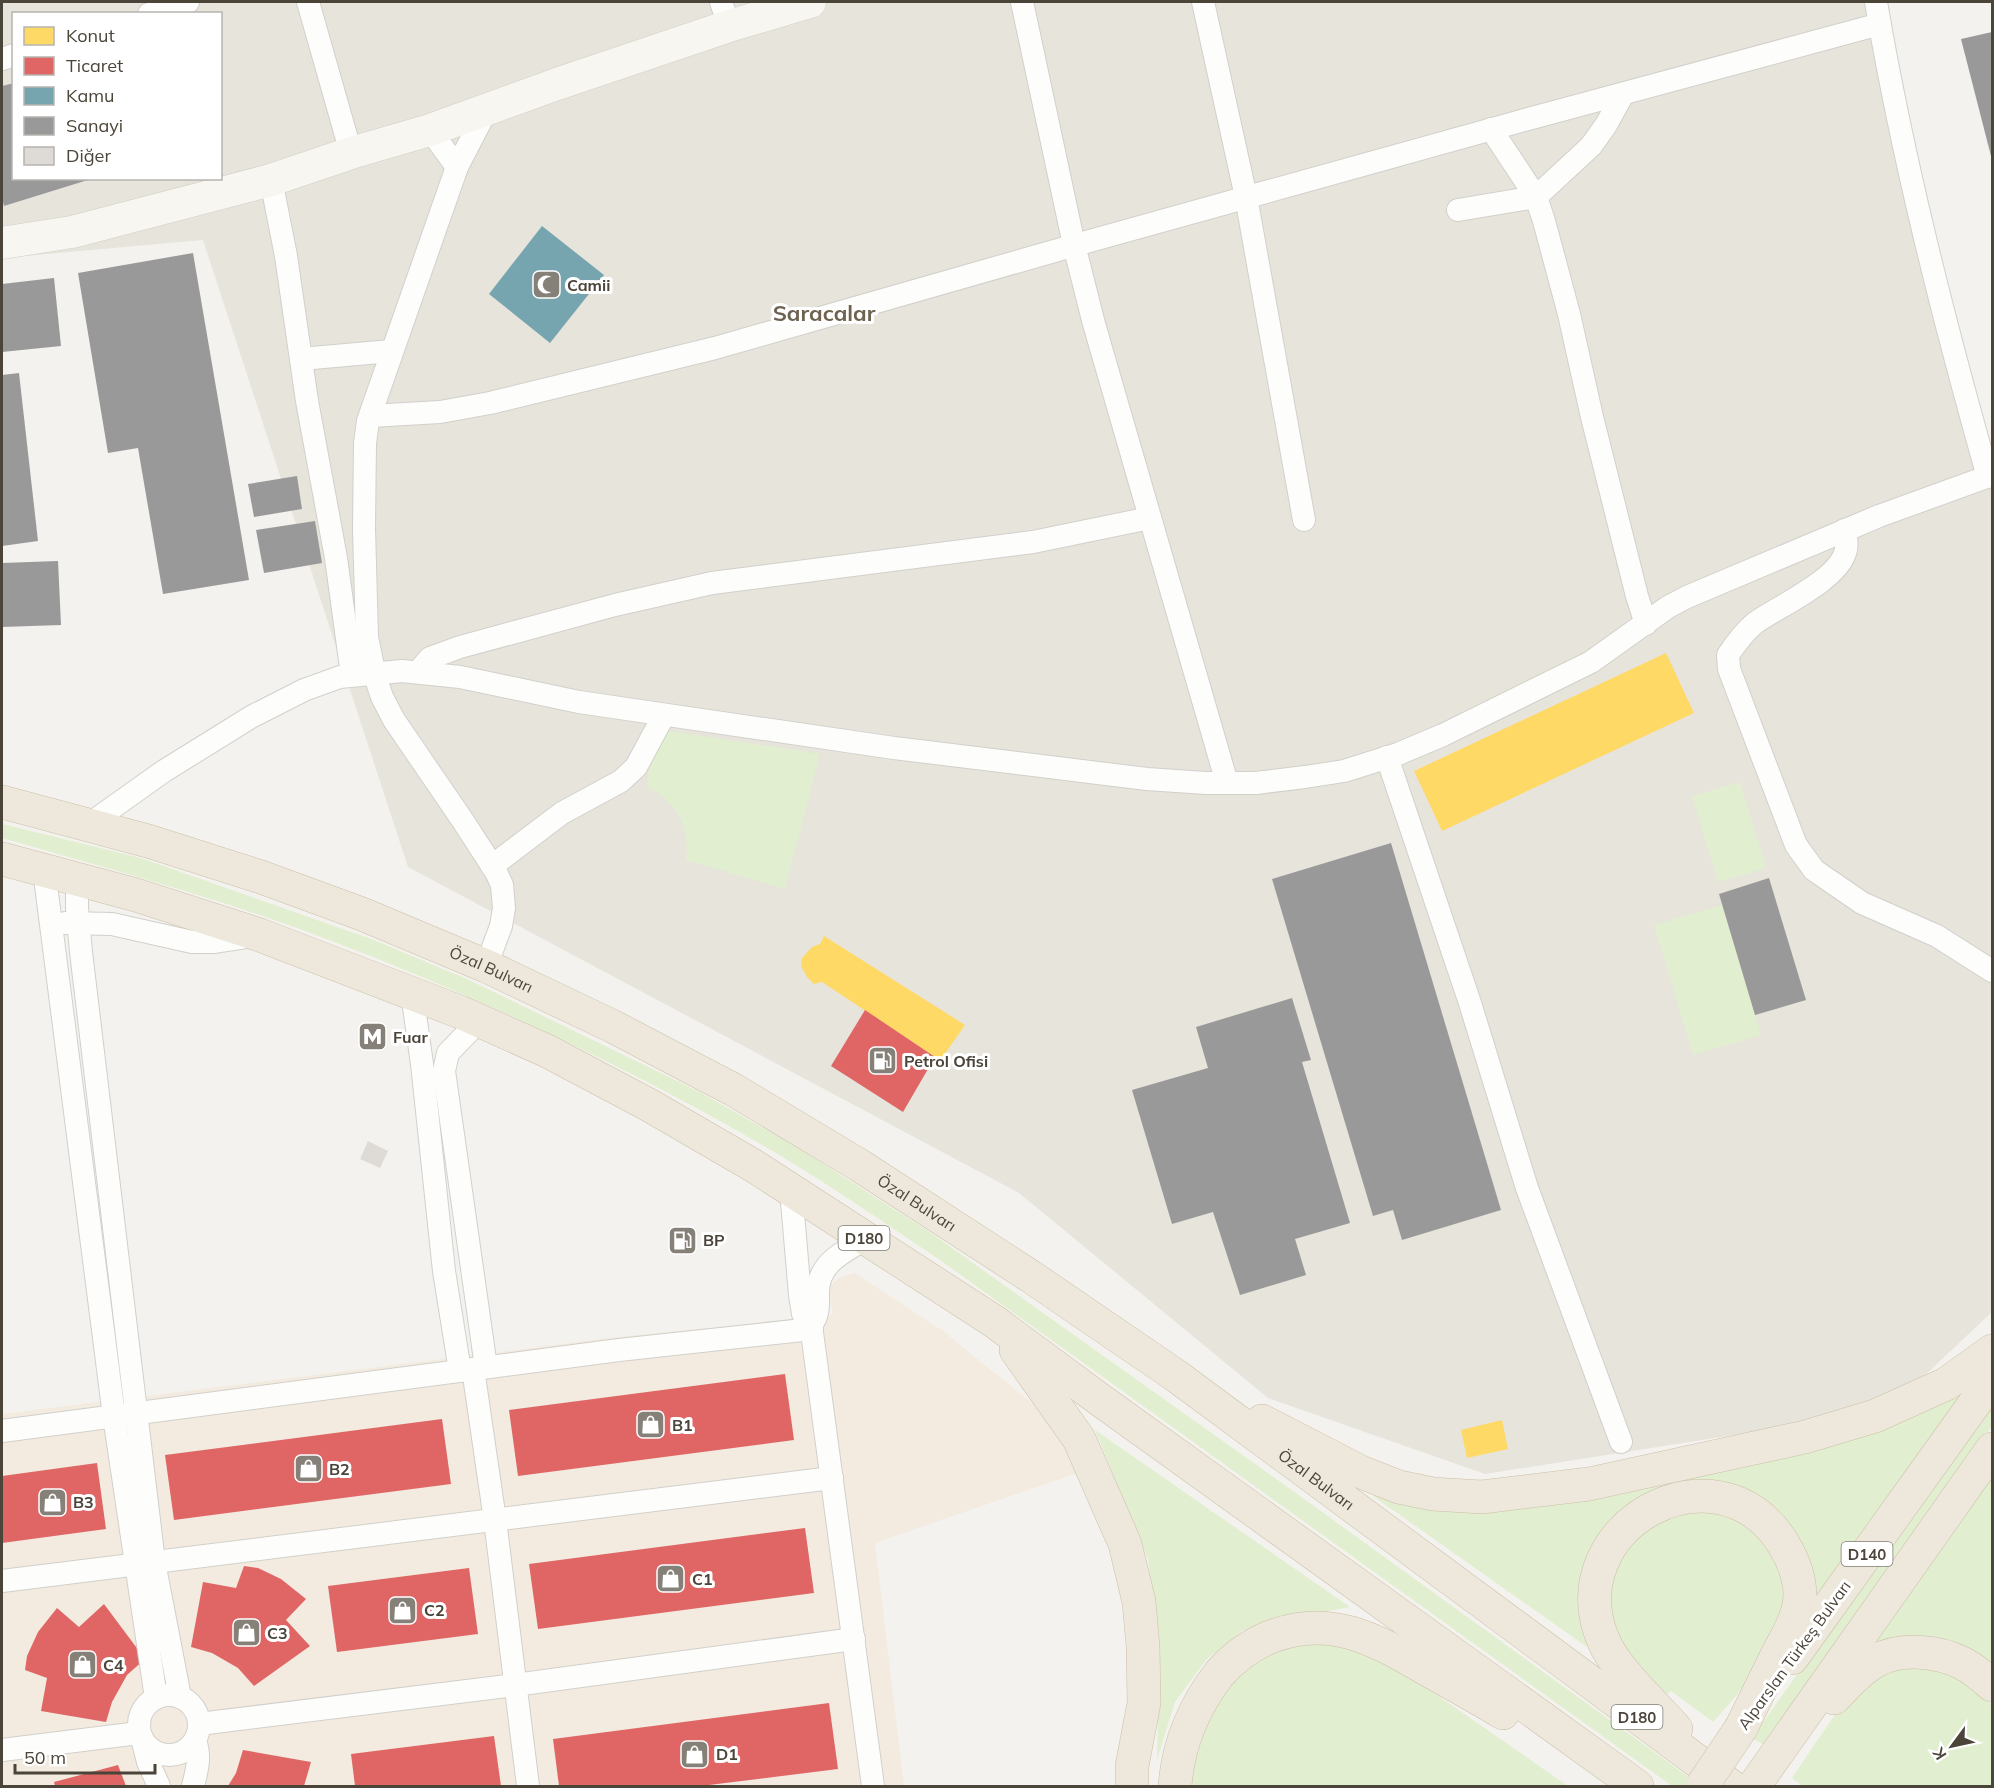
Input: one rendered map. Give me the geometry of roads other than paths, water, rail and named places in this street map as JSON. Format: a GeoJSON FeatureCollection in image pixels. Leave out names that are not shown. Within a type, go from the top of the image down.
{"type":"FeatureCollection","features":[{"type":"Feature","properties":{"kind":"highway","name":"Özal Bulvarı"},"geometry":{"type":"LineString","coordinates":[[2,802],[148,842],[261,877],[362,914],[486,966],[612,1026],[734,1090],[888,1184],[1030,1276],[1175,1375],[1729,1785]]}},
{"type":"Feature","properties":{"kind":"highway","name":"D180"},"geometry":{"type":"LineString","coordinates":[[2,859],[136,895],[260,935],[479,1021],[547,1052],[649,1105],[754,1166],[995,1322],[1637,1786]]}},
{"type":"Feature","properties":{"kind":"highway"},"geometry":{"type":"LineString","coordinates":[[995,1322],[1079,1438],[1125,1544],[1139,1602],[1143,1647],[1144,1703],[1132,1766],[1132,1786]]}},
{"type":"Feature","properties":{"kind":"highway"},"geometry":{"type":"LineString","coordinates":[[1175,1375],[1361,1472],[1399,1487],[1433,1494],[1482,1497],[1589,1484],[1805,1437],[1887,1411],[1946,1383],[1992,1352]]}},
{"type":"Feature","properties":{"kind":"highway","name":"Alparslan Türkeş Bulvarı"},"geometry":{"type":"LineString","coordinates":[[1729,1785],[1741,1728],[1992,1379]]}},
{"type":"Feature","properties":{"kind":"highway"},"geometry":{"type":"LineString","coordinates":[[1779,1751],[1992,1449]]}},
{"type":"Feature","properties":{"kind":"highway"},"geometry":{"type":"LineString","coordinates":[[1741,1728],[1796,1618],[1800,1596],[1797,1574],[1790,1555],[1779,1537],[1766,1522],[1749,1510],[1719,1498],[1704,1496],[1668,1500],[1651,1507],[1635,1518],[1609,1548],[1601,1565],[1596,1585],[1595,1609],[1598,1626],[1605,1645],[1618,1665],[1729,1785],[1779,1751],[1863,1669],[1877,1660],[1893,1654],[1946,1656],[1962,1663],[1992,1685]]}},
{"type":"Feature","properties":{"kind":"highway"},"geometry":{"type":"LineString","coordinates":[[1175,1786],[1181,1744],[1190,1720],[1226,1666],[1244,1651],[1265,1639],[1286,1631],[1316,1627],[1342,1630],[1387,1646],[1631,1786]]}},
{"type":"Feature","properties":{"kind":"street"},"geometry":{"type":"LineString","coordinates":[[156,12],[188,2]]}},
{"type":"Feature","properties":{"kind":"street"},"geometry":{"type":"LineString","coordinates":[[308,2],[351,153]]}},
{"type":"Feature","properties":{"kind":"street"},"geometry":{"type":"LineString","coordinates":[[2,243],[72,232],[271,180],[487,110],[725,14],[810,2]]}},
{"type":"Feature","properties":{"kind":"street"},"geometry":{"type":"LineString","coordinates":[[1023,2],[1074,245],[1094,324],[1227,783]]}},
{"type":"Feature","properties":{"kind":"street"},"geometry":{"type":"LineString","coordinates":[[1203,2],[1246,197],[1304,520]]}},
{"type":"Feature","properties":{"kind":"street"},"geometry":{"type":"LineString","coordinates":[[88,825],[164,771],[251,717],[304,690],[340,677],[402,671],[460,677],[579,702],[664,715],[972,759],[1147,780],[1256,783],[1305,777],[1344,771],[1387,758],[1443,735],[1591,662],[1668,607],[1687,597],[1845,530],[1990,476],[1964,390],[1904,145],[1876,2]]}},
{"type":"Feature","properties":{"kind":"street"},"geometry":{"type":"LineString","coordinates":[[370,416],[440,412],[502,400],[715,348],[1246,197],[1880,24]]}},
{"type":"Feature","properties":{"kind":"street"},"geometry":{"type":"LineString","coordinates":[[1458,210],[1536,197],[1591,146],[1623,94]]}},
{"type":"Feature","properties":{"kind":"street"},"geometry":{"type":"LineString","coordinates":[[364,674],[367,637],[364,528],[365,443],[370,416],[458,167],[487,110]]}},
{"type":"Feature","properties":{"kind":"street"},"geometry":{"type":"LineString","coordinates":[[1491,129],[1536,197],[1544,221],[1646,624]]}},
{"type":"Feature","properties":{"kind":"street"},"geometry":{"type":"LineString","coordinates":[[430,130],[458,167]]}},
{"type":"Feature","properties":{"kind":"street"},"geometry":{"type":"LineString","coordinates":[[271,180],[286,256],[301,358],[338,567],[364,674],[382,697],[390,714],[492,866],[502,885],[504,908],[501,926],[486,966]]}},
{"type":"Feature","properties":{"kind":"street"},"geometry":{"type":"LineString","coordinates":[[301,358],[392,351]]}},
{"type":"Feature","properties":{"kind":"street"},"geometry":{"type":"LineString","coordinates":[[418,672],[430,658],[460,647],[615,605],[712,583],[1022,544],[1150,518]]}},
{"type":"Feature","properties":{"kind":"street"},"geometry":{"type":"LineString","coordinates":[[1845,530],[1847,545],[1845,554],[1831,574],[1754,624],[1728,654],[1729,669],[1796,845],[1814,870],[1862,903],[1936,936],[1992,971]]}},
{"type":"Feature","properties":{"kind":"street"},"geometry":{"type":"LineString","coordinates":[[492,866],[562,813],[621,781],[636,767],[664,715]]}},
{"type":"Feature","properties":{"kind":"street"},"geometry":{"type":"LineString","coordinates":[[1387,758],[1470,1004],[1527,1188],[1621,1442]]}},
{"type":"Feature","properties":{"kind":"street"},"geometry":{"type":"LineString","coordinates":[[44,870],[125,1414],[145,1563],[156,1698]]}},
{"type":"Feature","properties":{"kind":"street"},"geometry":{"type":"LineString","coordinates":[[77,879],[79,925],[125,1414]]}},
{"type":"Feature","properties":{"kind":"street"},"geometry":{"type":"LineString","coordinates":[[51,922],[79,925],[112,924],[192,942],[216,942],[260,935]]}},
{"type":"Feature","properties":{"kind":"street"},"geometry":{"type":"LineString","coordinates":[[412,993],[422,1064],[444,1271],[473,1369]]}},
{"type":"Feature","properties":{"kind":"street"},"geometry":{"type":"LineString","coordinates":[[479,1021],[448,1053],[444,1071],[473,1369],[495,1520],[528,1786]]}},
{"type":"Feature","properties":{"kind":"street"},"geometry":{"type":"LineString","coordinates":[[791,1190],[800,1295],[803,1314],[812,1327],[873,1786]]}},
{"type":"Feature","properties":{"kind":"street"},"geometry":{"type":"LineString","coordinates":[[812,1327],[818,1316],[818,1285],[824,1267],[830,1260],[865,1239]]}},
{"type":"Feature","properties":{"kind":"street"},"geometry":{"type":"LineString","coordinates":[[2,1431],[812,1327]]}},
{"type":"Feature","properties":{"kind":"street"},"geometry":{"type":"LineString","coordinates":[[2,1581],[832,1478]]}},
{"type":"Feature","properties":{"kind":"street"},"geometry":{"type":"LineString","coordinates":[[145,1563],[180,1697]]}},
{"type":"Feature","properties":{"kind":"street"},"geometry":{"type":"LineString","coordinates":[[197,1732],[515,1684],[854,1639]]}},
{"type":"Feature","properties":{"kind":"street"},"geometry":{"type":"LineString","coordinates":[[159,1786],[148,1762],[138,1724],[145,1706],[156,1698],[171,1695],[188,1701],[195,1709],[199,1763],[193,1786]]}},
{"type":"Feature","properties":{"kind":"street"},"geometry":{"type":"LineString","coordinates":[[141,1737],[150,1749],[167,1756],[186,1751],[197,1732]]}},
{"type":"Feature","properties":{"kind":"street"},"geometry":{"type":"LineString","coordinates":[[2,1750],[141,1737]]}},
{"type":"Feature","properties":{"kind":"place","name":"Camii"},"geometry":{"type":"Point","coordinates":[546,285]}},
{"type":"Feature","properties":{"kind":"place","name":"Fuar"},"geometry":{"type":"Point","coordinates":[372,1037]}},
{"type":"Feature","properties":{"kind":"place","name":"Petrol Ofisi"},"geometry":{"type":"Point","coordinates":[883,1061]}},
{"type":"Feature","properties":{"kind":"place","name":"BP"},"geometry":{"type":"Point","coordinates":[682,1240]}},
{"type":"Feature","properties":{"kind":"place","name":"B1"},"geometry":{"type":"Point","coordinates":[651,1425]}},
{"type":"Feature","properties":{"kind":"place","name":"B2"},"geometry":{"type":"Point","coordinates":[308,1469]}},
{"type":"Feature","properties":{"kind":"place","name":"B3"},"geometry":{"type":"Point","coordinates":[52,1502]}},
{"type":"Feature","properties":{"kind":"place","name":"C1"},"geometry":{"type":"Point","coordinates":[671,1579]}},
{"type":"Feature","properties":{"kind":"place","name":"C2"},"geometry":{"type":"Point","coordinates":[403,1610]}},
{"type":"Feature","properties":{"kind":"place","name":"C3"},"geometry":{"type":"Point","coordinates":[246,1633]}},
{"type":"Feature","properties":{"kind":"place","name":"C4"},"geometry":{"type":"Point","coordinates":[82,1665]}},
{"type":"Feature","properties":{"kind":"place","name":"D1"},"geometry":{"type":"Point","coordinates":[695,1754]}},
{"type":"Feature","properties":{"kind":"district","name":"Saracalar"},"geometry":{"type":"Point","coordinates":[824,313]}}]}
